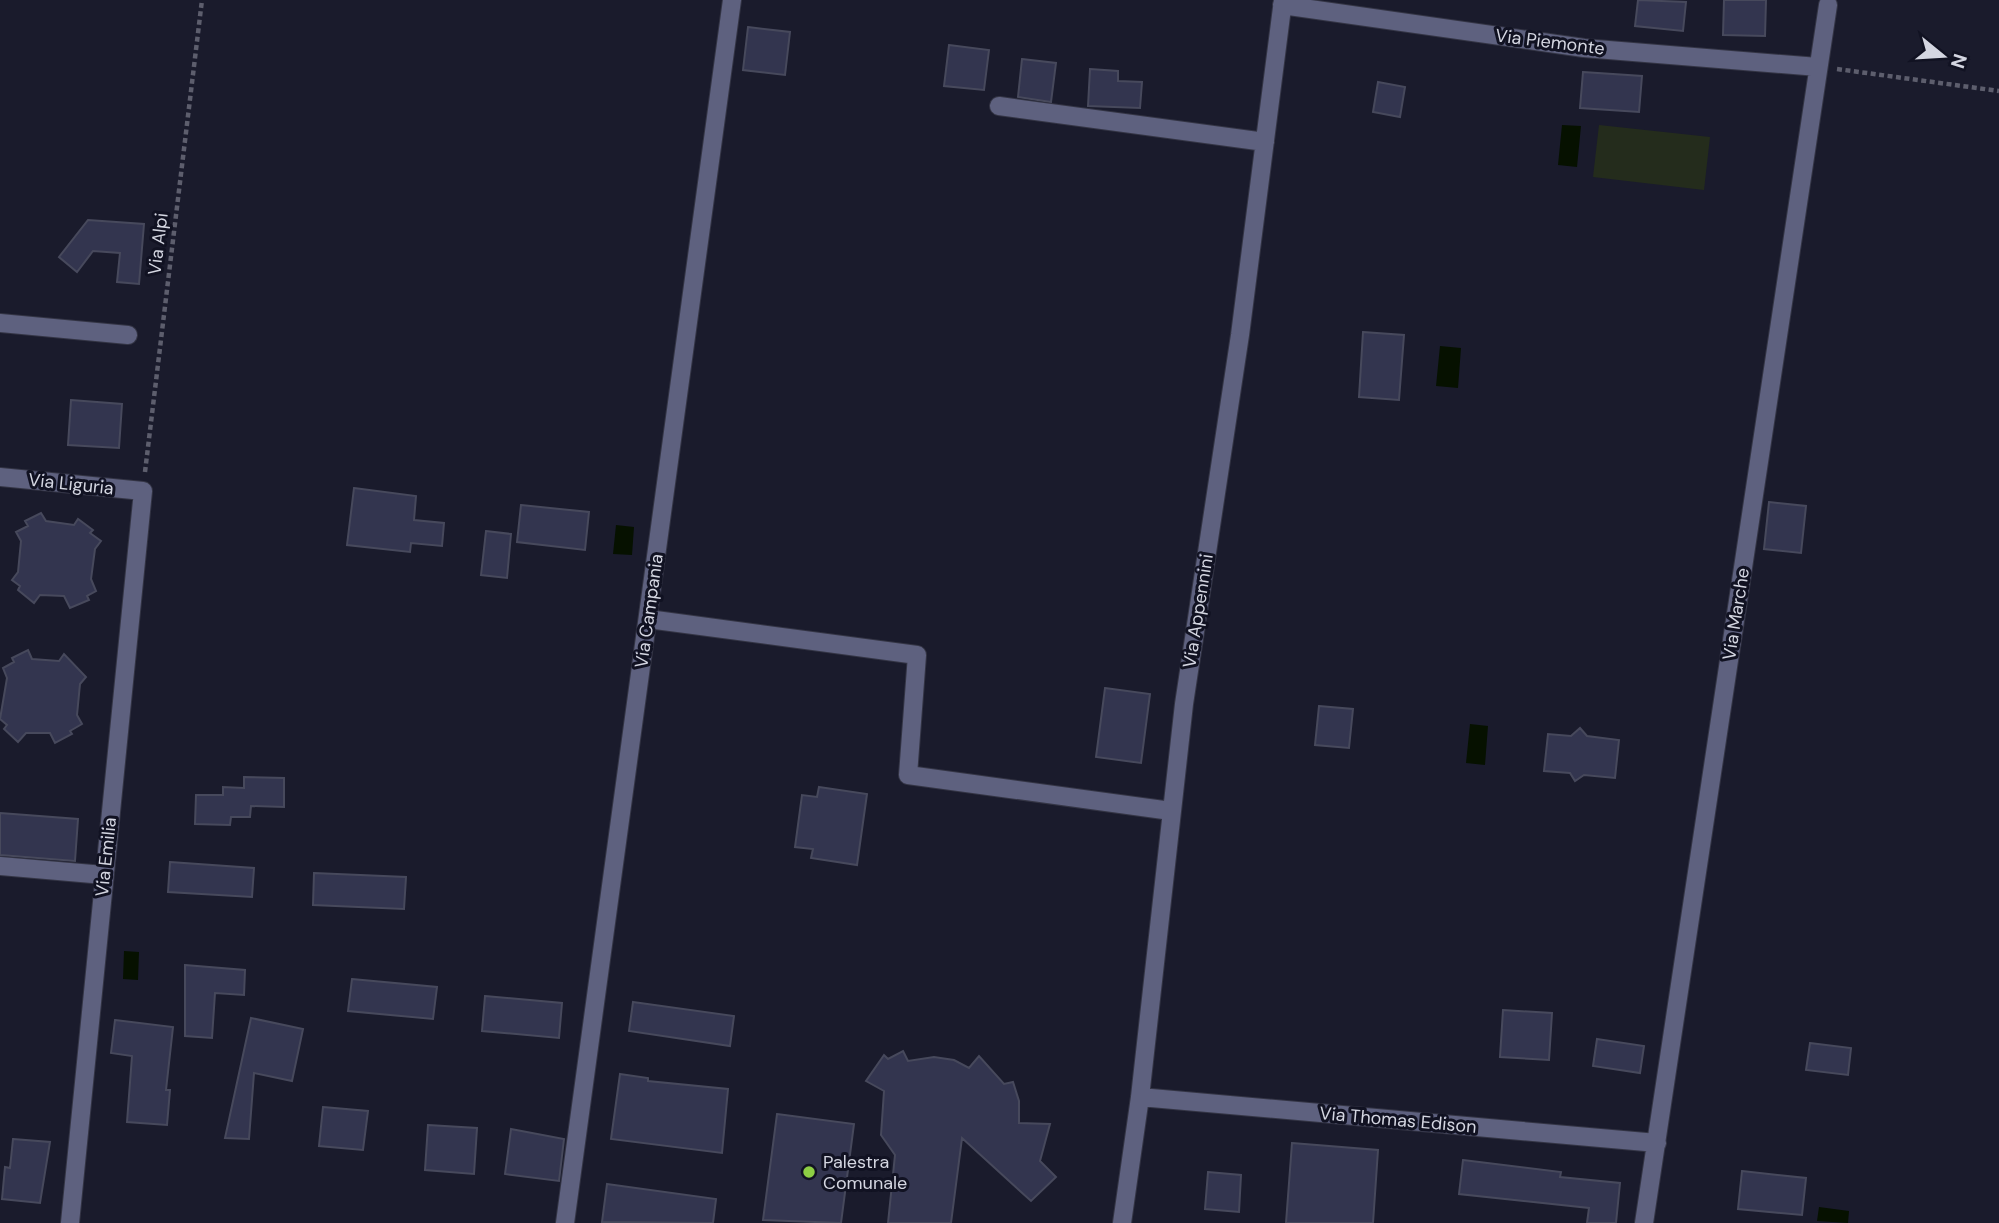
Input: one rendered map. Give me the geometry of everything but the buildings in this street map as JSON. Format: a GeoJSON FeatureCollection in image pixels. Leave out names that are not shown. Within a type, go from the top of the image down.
{"type":"FeatureCollection","features":[{"type":"Feature","properties":{"kind":"street","name":"Via Campania"},"geometry":{"type":"LineString","coordinates":[[565,1223],[732,0]]}},
{"type":"Feature","properties":{"kind":"street","name":"Via Piemonte"},"geometry":{"type":"LineString","coordinates":[[1282,2],[1584,48],[1818,67]]}},
{"type":"Feature","properties":{"kind":"street","name":"Via Appennini"},"geometry":{"type":"LineString","coordinates":[[1122,1223],[1140,1097],[1171,811],[1242,323],[1282,2]]}},
{"type":"Feature","properties":{"kind":"street","name":"Via Marche"},"geometry":{"type":"LineString","coordinates":[[1644,1223],[1828,5]]}},
{"type":"Feature","properties":{"kind":"street"},"geometry":{"type":"LineString","coordinates":[[999,106],[1265,142]]}},
{"type":"Feature","properties":{"kind":"street"},"geometry":{"type":"LineString","coordinates":[[0,323],[128,335]]}},
{"type":"Feature","properties":{"kind":"street","name":"Via Liguria"},"geometry":{"type":"LineString","coordinates":[[0,477],[143,491]]}},
{"type":"Feature","properties":{"kind":"street","name":"Via Emilia"},"geometry":{"type":"LineString","coordinates":[[69,1223],[143,491]]}},
{"type":"Feature","properties":{"kind":"street"},"geometry":{"type":"LineString","coordinates":[[648,619],[918,655],[908,775],[1171,811]]}},
{"type":"Feature","properties":{"kind":"street"},"geometry":{"type":"LineString","coordinates":[[0,866],[104,876]]}},
{"type":"Feature","properties":{"kind":"street","name":"Via Thomas Edison"},"geometry":{"type":"LineString","coordinates":[[1140,1097],[1657,1143]]}},
{"type":"Feature","properties":{"kind":"path","name":"Via Alpi"},"geometry":{"type":"LineString","coordinates":[[143,491],[202,0]]}},
{"type":"Feature","properties":{"kind":"path"},"geometry":{"type":"LineString","coordinates":[[1818,67],[1999,91]]}},
{"type":"Feature","properties":{"kind":"shaded area"},"geometry":{"type":"Polygon","coordinates":[[[1562,125],[1581,126],[1577,167],[1558,165],[1562,125]]]}},
{"type":"Feature","properties":{"kind":"shaded area"},"geometry":{"type":"Polygon","coordinates":[[[1599,125],[1710,137],[1704,190],[1593,177],[1599,125]]]}},
{"type":"Feature","properties":{"kind":"shaded area"},"geometry":{"type":"Polygon","coordinates":[[[1440,346],[1461,348],[1458,388],[1436,386],[1440,346]]]}},
{"type":"Feature","properties":{"kind":"shaded area"},"geometry":{"type":"Polygon","coordinates":[[[616,525],[634,527],[632,555],[613,554],[616,525]]]}},
{"type":"Feature","properties":{"kind":"shaded area"},"geometry":{"type":"Polygon","coordinates":[[[1470,724],[1488,726],[1485,765],[1466,763],[1470,724]]]}},
{"type":"Feature","properties":{"kind":"shaded area"},"geometry":{"type":"Polygon","coordinates":[[[124,951],[139,952],[138,980],[123,979],[124,951]]]}},
{"type":"Feature","properties":{"kind":"shaded area"},"geometry":{"type":"Polygon","coordinates":[[[1819,1207],[1849,1211],[1848,1223],[1817,1221],[1819,1207]]]}},
{"type":"Feature","properties":{"kind":"place","name":"Palestra Comunale"},"geometry":{"type":"Point","coordinates":[809,1172]}}]}
